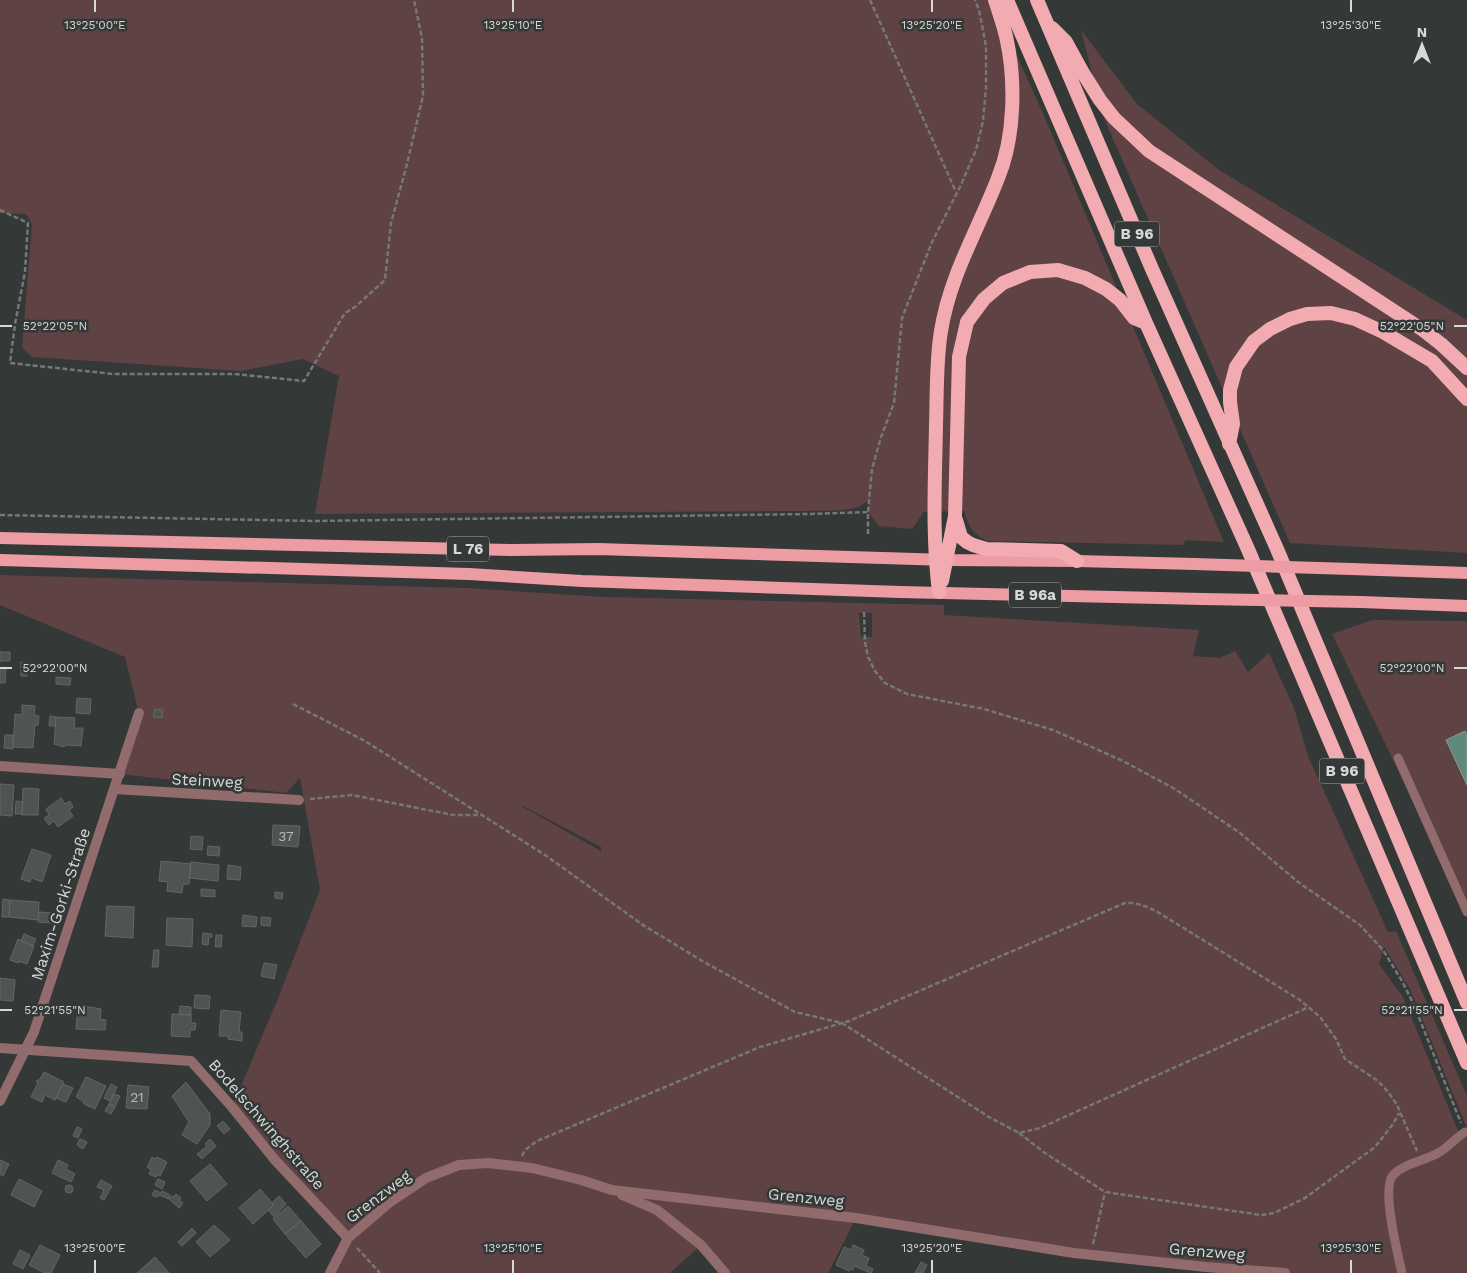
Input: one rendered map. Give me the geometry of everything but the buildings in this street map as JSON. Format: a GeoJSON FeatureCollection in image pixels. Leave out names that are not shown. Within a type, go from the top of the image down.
{"type":"FeatureCollection","features":[{"type":"Feature","properties":{"kind":"highway"},"geometry":{"type":"LineString","coordinates":[[941,560],[934,525],[938,364],[941,331],[953,279],[998,177],[1010,130],[1012,77],[1006,37],[995,0]]}},
{"type":"Feature","properties":{"kind":"highway","name":"B 96"},"geometry":{"type":"LineString","coordinates":[[1007,0],[1146,322],[1250,555],[1467,1063]]}},
{"type":"Feature","properties":{"kind":"highway","name":"B 96"},"geometry":{"type":"LineString","coordinates":[[1037,0],[1152,269],[1285,567],[1467,1003]]}},
{"type":"Feature","properties":{"kind":"highway"},"geometry":{"type":"LineString","coordinates":[[1047,24],[1066,42],[1100,100],[1114,118],[1149,151],[1422,330],[1441,344],[1467,368]]}},
{"type":"Feature","properties":{"kind":"highway"},"geometry":{"type":"LineString","coordinates":[[939,592],[941,560],[955,516],[958,356],[967,322],[984,299],[1004,283],[1030,272],[1058,270],[1085,278],[1106,289],[1120,300],[1134,318],[1146,322]]}},
{"type":"Feature","properties":{"kind":"highway"},"geometry":{"type":"LineString","coordinates":[[1229,444],[1233,424],[1230,390],[1236,367],[1254,340],[1290,319],[1307,314],[1331,313],[1355,319],[1383,332],[1432,361],[1467,398]]}},
{"type":"Feature","properties":{"kind":"highway"},"geometry":{"type":"LineString","coordinates":[[955,516],[961,536],[973,545],[986,549],[1061,550],[1077,561]]}},
{"type":"Feature","properties":{"kind":"main road","name":"L 76"},"geometry":{"type":"LineString","coordinates":[[0,538],[502,550],[598,549],[941,560]]}},
{"type":"Feature","properties":{"kind":"main road","name":"L 76"},"geometry":{"type":"LineString","coordinates":[[0,560],[469,574],[582,581],[939,592]]}},
{"type":"Feature","properties":{"kind":"main road"},"geometry":{"type":"LineString","coordinates":[[941,560],[1077,561],[1467,573]]}},
{"type":"Feature","properties":{"kind":"main road","name":"B 96a"},"geometry":{"type":"LineString","coordinates":[[939,592],[1467,606]]}},
{"type":"Feature","properties":{"kind":"street","name":"Maxim-Gorki-Straße"},"geometry":{"type":"LineString","coordinates":[[0,1101],[34,1032],[139,713]]}},
{"type":"Feature","properties":{"kind":"street"},"geometry":{"type":"LineString","coordinates":[[0,766],[120,774]]}},
{"type":"Feature","properties":{"kind":"street","name":"Steinweg"},"geometry":{"type":"LineString","coordinates":[[114,789],[299,800]]}},
{"type":"Feature","properties":{"kind":"street","name":"Bodelschwinghstraße"},"geometry":{"type":"LineString","coordinates":[[0,1048],[191,1061],[232,1107],[275,1160],[348,1238]]}},
{"type":"Feature","properties":{"kind":"street","name":"Grenzweg"},"geometry":{"type":"LineString","coordinates":[[348,1238],[390,1202],[426,1178],[460,1165],[488,1163],[518,1166],[581,1180],[612,1190],[856,1218],[1074,1253],[1205,1270],[1285,1273]]}},
{"type":"Feature","properties":{"kind":"street"},"geometry":{"type":"LineString","coordinates":[[612,1190],[657,1210],[701,1245],[725,1273]]}},
{"type":"Feature","properties":{"kind":"street"},"geometry":{"type":"LineString","coordinates":[[330,1273],[348,1238]]}},
{"type":"Feature","properties":{"kind":"lane"},"geometry":{"type":"LineString","coordinates":[[1398,758],[1467,912]]}},
{"type":"Feature","properties":{"kind":"lane"},"geometry":{"type":"LineString","coordinates":[[1402,1273],[1391,1224],[1390,1188],[1392,1177],[1400,1170],[1438,1153],[1465,1132]]}},
{"type":"Feature","properties":{"kind":"path"},"geometry":{"type":"LineString","coordinates":[[0,210],[28,223],[26,272],[15,324],[10,363],[113,374],[235,374],[304,381],[345,313],[385,280],[391,222],[407,164],[422,96],[422,38],[414,0]]}},
{"type":"Feature","properties":{"kind":"path"},"geometry":{"type":"LineString","coordinates":[[870,0],[957,194]]}},
{"type":"Feature","properties":{"kind":"path"},"geometry":{"type":"LineString","coordinates":[[868,534],[872,469],[881,437],[894,403],[902,318],[932,242],[957,194],[976,150],[983,121],[986,88],[986,46],[979,10],[975,0]]}},
{"type":"Feature","properties":{"kind":"path"},"geometry":{"type":"LineString","coordinates":[[0,515],[314,521],[868,512]]}},
{"type":"Feature","properties":{"kind":"path"},"geometry":{"type":"LineString","coordinates":[[864,612],[865,642],[868,657],[875,671],[885,683],[907,694],[984,709],[1053,730],[1121,760],[1175,789],[1240,833],[1298,882],[1360,925],[1383,950],[1402,981],[1414,1005],[1465,1132]]}},
{"type":"Feature","properties":{"kind":"path"},"geometry":{"type":"LineString","coordinates":[[293,704],[365,741],[545,855],[643,925],[704,962],[796,1012],[842,1023],[988,1117],[1019,1133],[1045,1153],[1105,1192],[1261,1215],[1274,1214],[1305,1198],[1375,1147],[1400,1112]]}},
{"type":"Feature","properties":{"kind":"path"},"geometry":{"type":"LineString","coordinates":[[299,800],[352,795],[453,815],[481,814]]}},
{"type":"Feature","properties":{"kind":"path"},"geometry":{"type":"LineString","coordinates":[[518,1166],[525,1150],[537,1141],[760,1048],[842,1023],[1125,903],[1133,903],[1156,911],[1309,1007],[1320,1017],[1336,1039],[1346,1059],[1378,1081],[1389,1092],[1400,1112],[1414,1146]]}},
{"type":"Feature","properties":{"kind":"path"},"geometry":{"type":"LineString","coordinates":[[1019,1133],[1040,1128],[1309,1007]]}},
{"type":"Feature","properties":{"kind":"path"},"geometry":{"type":"LineString","coordinates":[[1095,1256],[1092,1244],[1105,1192]]}},
{"type":"Feature","properties":{"kind":"path"},"geometry":{"type":"LineString","coordinates":[[348,1238],[380,1273]]}},
{"type":"Feature","properties":{"kind":"shaded area"},"geometry":{"type":"Polygon","coordinates":[[[0,0],[992,0],[1045,118],[1224,542],[1186,540],[1183,545],[988,541],[978,536],[972,529],[964,511],[924,512],[912,529],[879,526],[868,512],[869,500],[856,507],[832,511],[315,514],[339,376],[303,359],[241,371],[32,357],[22,347],[32,224],[26,214],[0,213],[0,0]]]}},
{"type":"Feature","properties":{"kind":"shaded area"},"geometry":{"type":"Polygon","coordinates":[[[1081,30],[1137,104],[1219,170],[1467,320],[1467,553],[1290,543],[1103,116],[1081,30]]]}},
{"type":"Feature","properties":{"kind":"shaded area"},"geometry":{"type":"Polygon","coordinates":[[[0,575],[466,588],[605,597],[944,605],[944,615],[1199,630],[1193,656],[1220,658],[1235,651],[1248,672],[1269,653],[1294,708],[1308,756],[1388,932],[1396,931],[1467,1096],[1467,1128],[1410,989],[1384,947],[1379,964],[1403,997],[1459,1133],[1424,1157],[1465,1132],[1467,1138],[1467,1273],[1285,1273],[1206,1267],[856,1218],[828,1273],[725,1273],[701,1245],[670,1273],[330,1273],[347,1238],[232,1107],[277,1001],[320,890],[300,778],[286,793],[120,774],[139,713],[125,657],[0,605],[0,575]],[[859,613],[861,637],[872,637],[872,613],[859,613]],[[523,807],[601,851],[601,847],[523,807]]]}},
{"type":"Feature","properties":{"kind":"shaded area"},"geometry":{"type":"Polygon","coordinates":[[[1372,620],[1467,621],[1467,912],[1332,634],[1372,620]]]}},
{"type":"Feature","properties":{"kind":"shaded area"},"geometry":{"type":"Polygon","coordinates":[[[1465,731],[1467,735],[1467,785],[1446,740],[1465,731]]]}}]}
